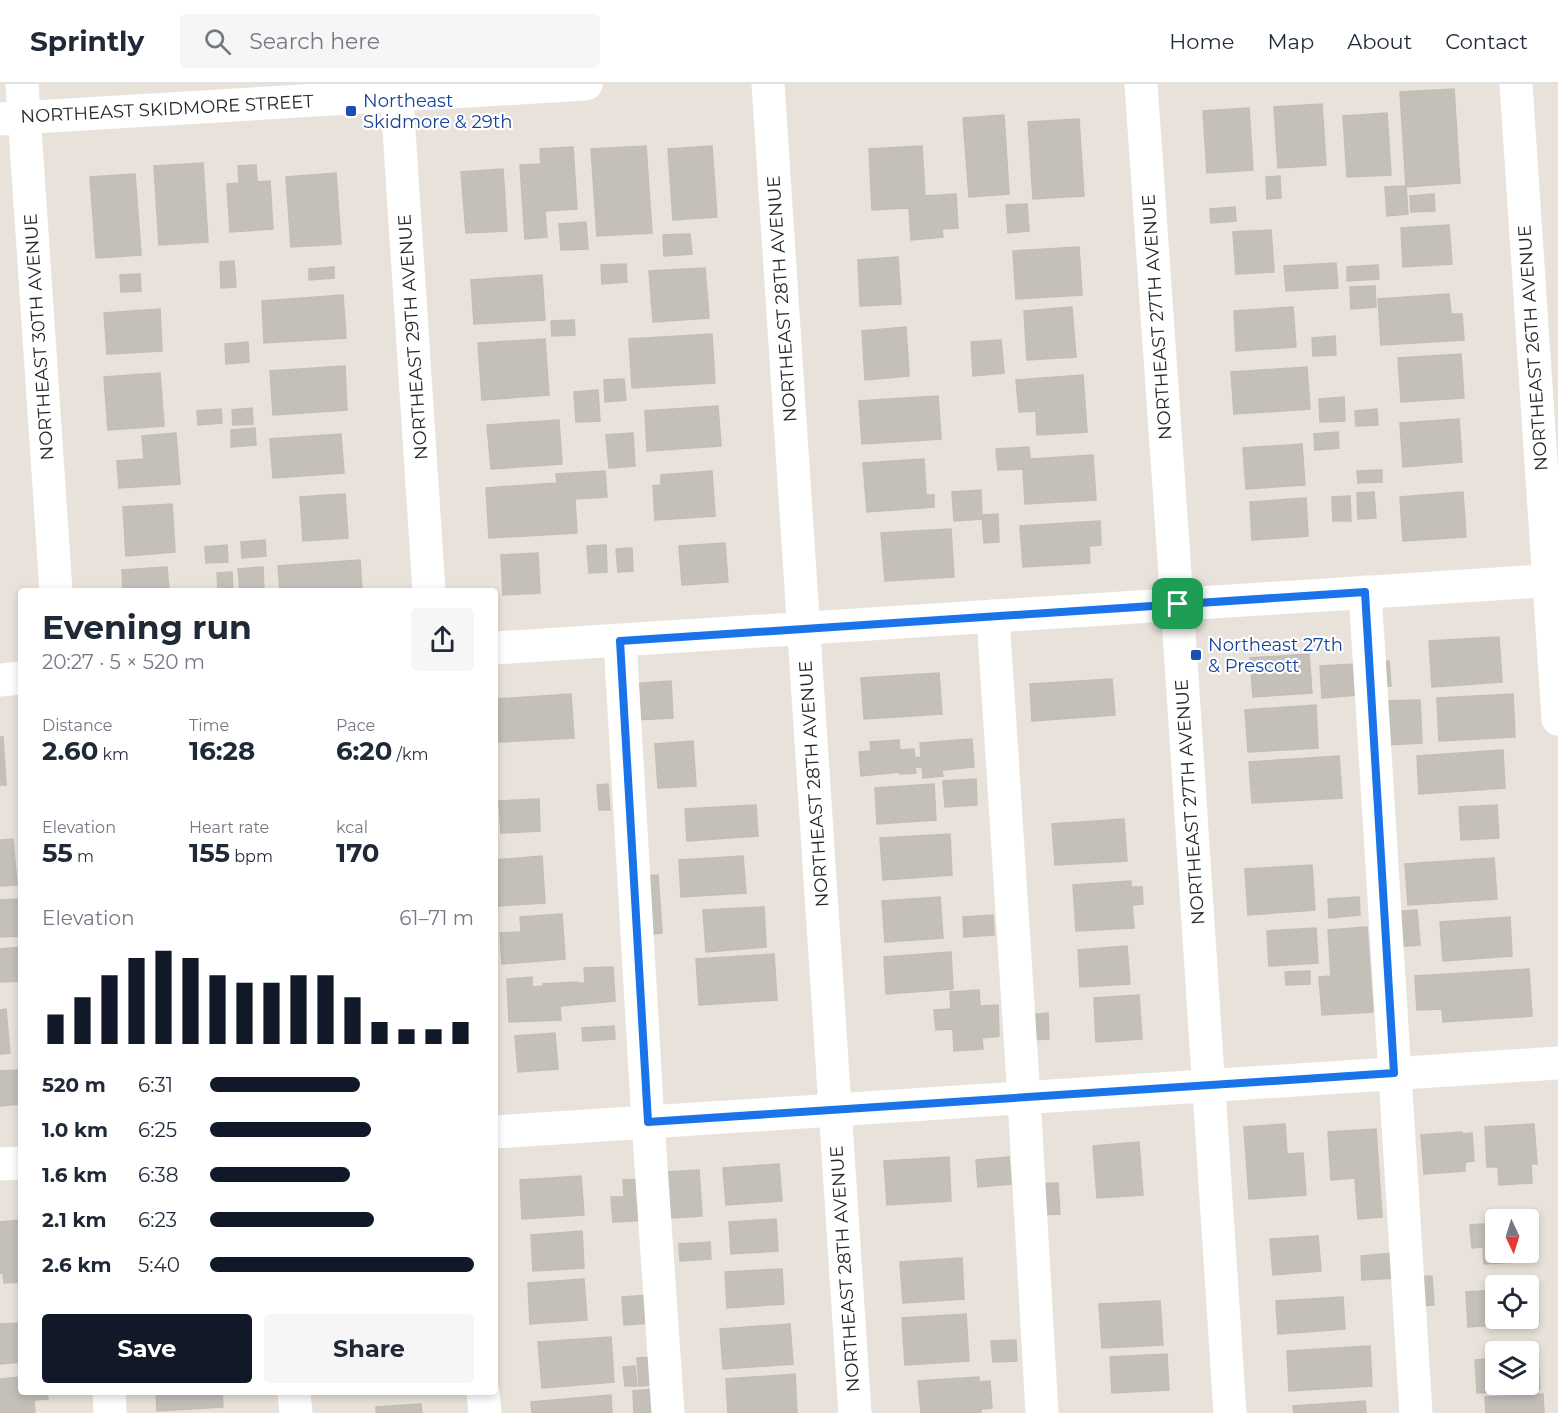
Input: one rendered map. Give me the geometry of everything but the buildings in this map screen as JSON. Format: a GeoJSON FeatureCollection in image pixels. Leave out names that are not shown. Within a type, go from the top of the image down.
{"type":"FeatureCollection","features":[{"type":"Feature","properties":{"kind":"street","name":"NORTHEAST 30TH AVENUE"},"geometry":{"type":"LineString","coordinates":[[22,84],[12,119],[56,588]]}},
{"type":"Feature","properties":{"kind":"street","name":"NORTHEAST SKIDMORE STREET"},"geometry":{"type":"LineString","coordinates":[[12,119],[397,90],[586,84]]}},
{"type":"Feature","properties":{"kind":"street","name":"NORTHEAST 28TH AVENUE"},"geometry":{"type":"LineString","coordinates":[[768,84],[855,1413]]}},
{"type":"Feature","properties":{"kind":"street","name":"NORTHEAST 27TH AVENUE"},"geometry":{"type":"LineString","coordinates":[[1141,84],[1178,604],[1230,1413]]}},
{"type":"Feature","properties":{"kind":"street","name":"NORTHEAST 26TH AVENUE"},"geometry":{"type":"LineString","coordinates":[[1516,84],[1554,580],[1558,719]]}},
{"type":"Feature","properties":{"kind":"street","name":"NORTHEAST 29TH AVENUE"},"geometry":{"type":"LineString","coordinates":[[397,90],[429,588]]}},
{"type":"Feature","properties":{"kind":"street"},"geometry":{"type":"LineString","coordinates":[[498,648],[1554,580]]}},
{"type":"Feature","properties":{"kind":"street"},"geometry":{"type":"LineString","coordinates":[[1365,592],[1416,1413]]}},
{"type":"Feature","properties":{"kind":"street"},"geometry":{"type":"LineString","coordinates":[[993,616],[1042,1413]]}},
{"type":"Feature","properties":{"kind":"street"},"geometry":{"type":"LineString","coordinates":[[620,641],[648,1122],[668,1413]]}},
{"type":"Feature","properties":{"kind":"street"},"geometry":{"type":"LineString","coordinates":[[0,680],[18,678]]}},
{"type":"Feature","properties":{"kind":"street"},"geometry":{"type":"LineString","coordinates":[[498,1132],[1558,1063]]}},
{"type":"Feature","properties":{"kind":"street"},"geometry":{"type":"LineString","coordinates":[[0,1164],[18,1163]]}},
{"type":"Feature","properties":{"kind":"street"},"geometry":{"type":"LineString","coordinates":[[108,1395],[110,1413]]}},
{"type":"Feature","properties":{"kind":"street"},"geometry":{"type":"LineString","coordinates":[[294,1395],[296,1413]]}},
{"type":"Feature","properties":{"kind":"street"},"geometry":{"type":"LineString","coordinates":[[483,1395],[485,1413]]}},
{"type":"Feature","properties":{"kind":"place","name":"Northeast Skidmore & 29th"},"geometry":{"type":"Point","coordinates":[351,111]}},
{"type":"Feature","properties":{"kind":"place","name":"Northeast 27th & Prescott"},"geometry":{"type":"Point","coordinates":[1196,655]}},
{"type":"Feature","properties":{"kind":"route"},"geometry":{"type":"LineString","coordinates":[[1365,592],[1394,1073],[648,1122],[620,641],[1178,604],[1365,592]]}}]}
